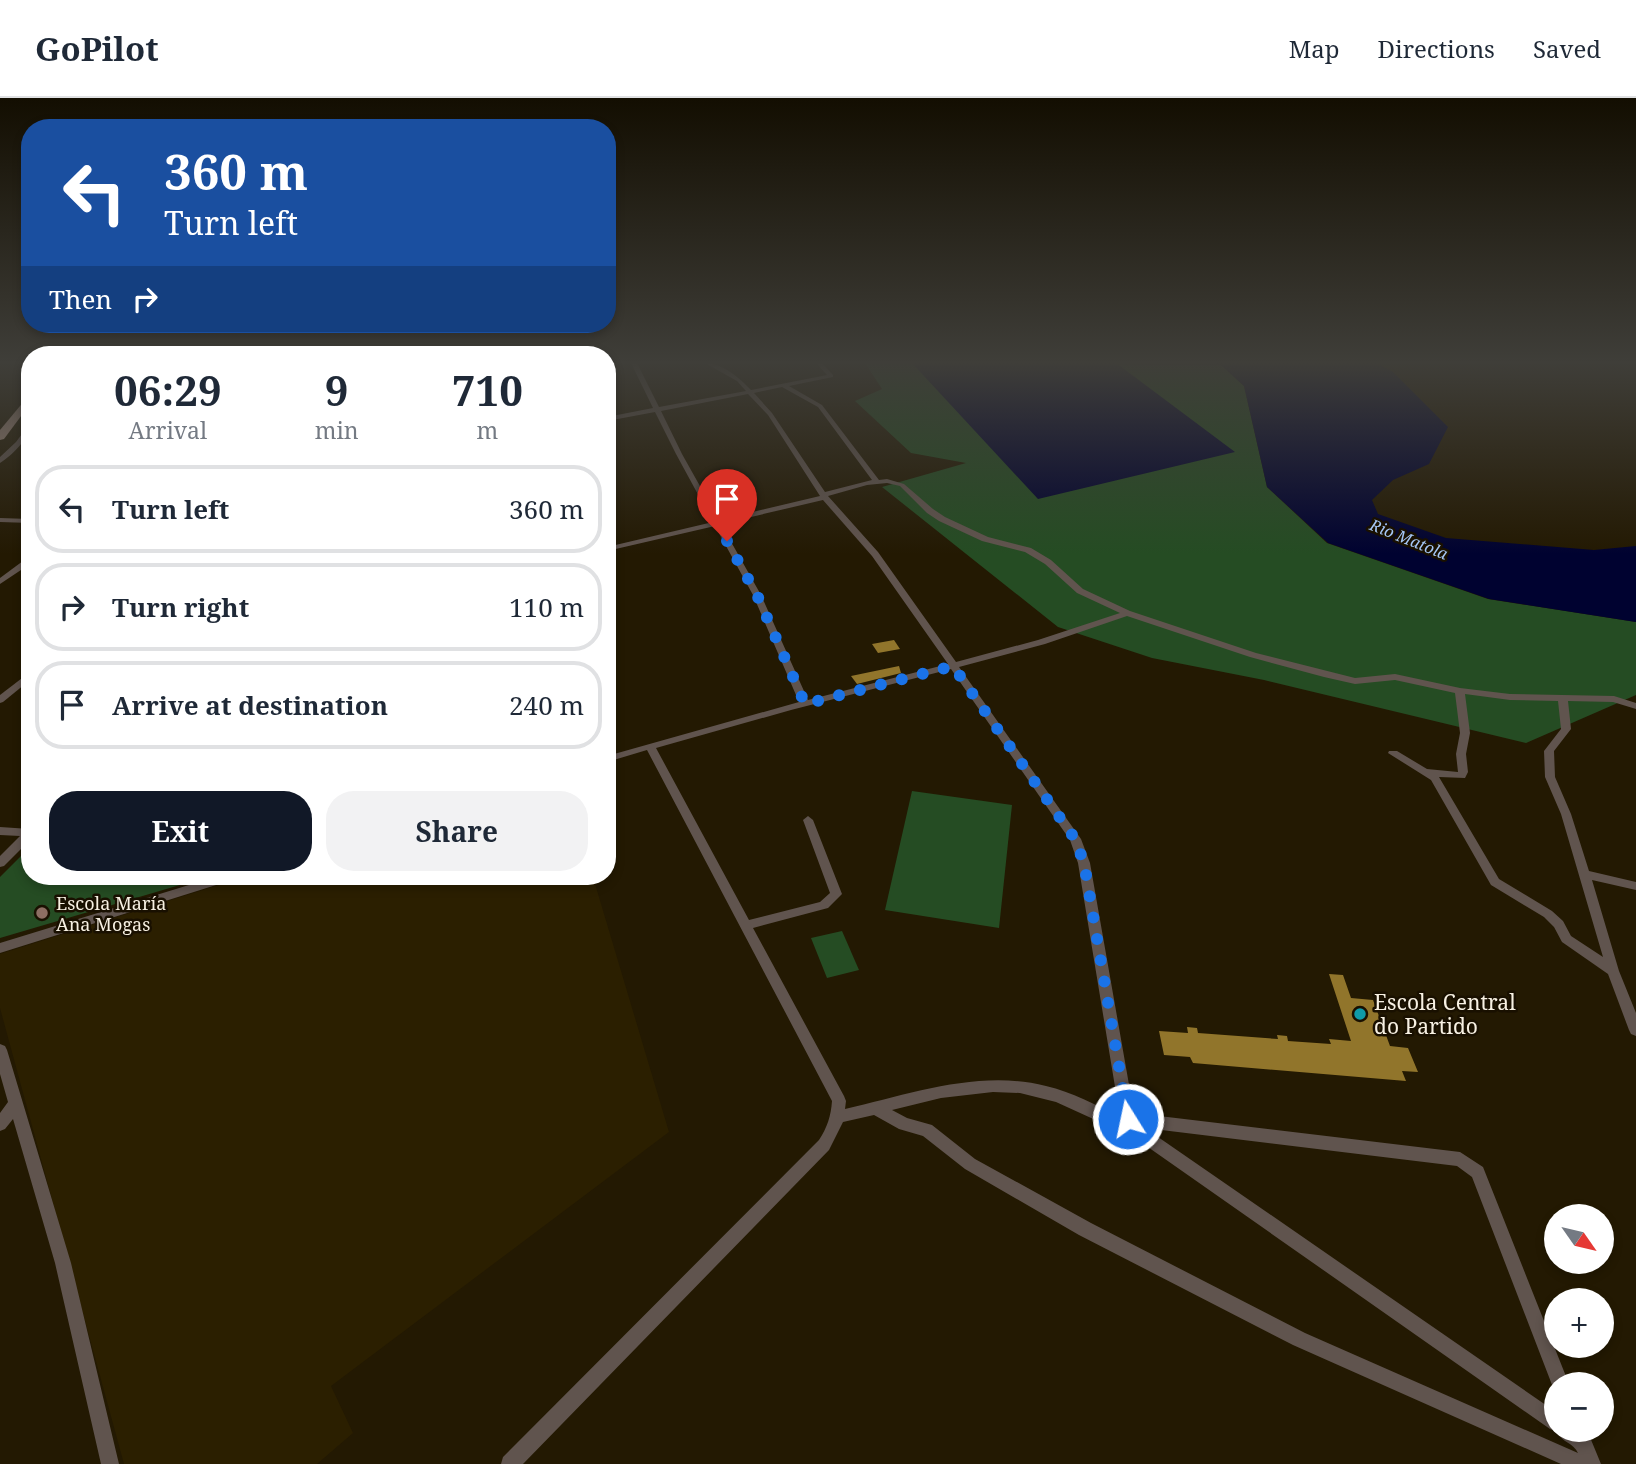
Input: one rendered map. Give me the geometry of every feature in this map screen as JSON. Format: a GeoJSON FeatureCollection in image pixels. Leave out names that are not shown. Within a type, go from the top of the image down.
{"type":"FeatureCollection","features":[{"type":"Feature","properties":{"kind":"main road"},"geometry":{"type":"LineString","coordinates":[[3,433],[21,428]]}},
{"type":"Feature","properties":{"kind":"street"},"geometry":{"type":"LineString","coordinates":[[665,427],[757,595],[805,704]]}},
{"type":"Feature","properties":{"kind":"street"},"geometry":{"type":"LineString","coordinates":[[779,427],[824,496],[875,554],[1082,852],[1128,1119],[1140,1133]]}},
{"type":"Feature","properties":{"kind":"street"},"geometry":{"type":"LineString","coordinates":[[836,427],[877,482]]}},
{"type":"Feature","properties":{"kind":"street"},"geometry":{"type":"LineString","coordinates":[[0,461],[21,436]]}},
{"type":"Feature","properties":{"kind":"street"},"geometry":{"type":"LineString","coordinates":[[616,547],[877,482],[902,485],[930,512],[985,539],[1028,550],[1048,562],[1080,591],[1127,613],[1252,655],[1345,680],[1395,677],[1460,691],[1510,697],[1614,699],[1636,706]]}},
{"type":"Feature","properties":{"kind":"street"},"geometry":{"type":"LineString","coordinates":[[0,520],[21,521]]}},
{"type":"Feature","properties":{"kind":"street"},"geometry":{"type":"LineString","coordinates":[[0,582],[21,567]]}},
{"type":"Feature","properties":{"kind":"street"},"geometry":{"type":"LineString","coordinates":[[616,756],[953,666],[1090,627],[1127,613]]}},
{"type":"Feature","properties":{"kind":"street"},"geometry":{"type":"LineString","coordinates":[[0,701],[21,683]]}},
{"type":"Feature","properties":{"kind":"street"},"geometry":{"type":"LineString","coordinates":[[1428,772],[1461,776],[1464,772],[1461,754],[1465,733],[1460,691]]}},
{"type":"Feature","properties":{"kind":"street"},"geometry":{"type":"LineString","coordinates":[[1563,699],[1566,729],[1549,751],[1550,776],[1566,814],[1613,971],[1636,1030]]}},
{"type":"Feature","properties":{"kind":"street"},"geometry":{"type":"LineString","coordinates":[[510,1464],[824,1145],[834,1131],[838,1116],[839,1101],[650,746]]}},
{"type":"Feature","properties":{"kind":"street"},"geometry":{"type":"LineString","coordinates":[[1393,753],[1428,772],[1440,785],[1495,882],[1548,915],[1559,925],[1566,939],[1613,971]]}},
{"type":"Feature","properties":{"kind":"street"},"geometry":{"type":"LineString","coordinates":[[744,926],[824,905],[836,894],[808,820]]}},
{"type":"Feature","properties":{"kind":"street"},"geometry":{"type":"LineString","coordinates":[[0,831],[21,832]]}},
{"type":"Feature","properties":{"kind":"street"},"geometry":{"type":"LineString","coordinates":[[2,860],[21,842]]}},
{"type":"Feature","properties":{"kind":"street"},"geometry":{"type":"LineString","coordinates":[[1586,875],[1636,886]]}},
{"type":"Feature","properties":{"kind":"street"},"geometry":{"type":"LineString","coordinates":[[0,948],[202,885]]}},
{"type":"Feature","properties":{"kind":"street"},"geometry":{"type":"LineString","coordinates":[[0,1050],[63,1263],[110,1464]]}},
{"type":"Feature","properties":{"kind":"street"},"geometry":{"type":"LineString","coordinates":[[838,1116],[877,1109],[938,1091],[1023,1088],[1047,1093],[1140,1133],[1544,1415]]}},
{"type":"Feature","properties":{"kind":"street"},"geometry":{"type":"LineString","coordinates":[[0,1124],[15,1105]]}},
{"type":"Feature","properties":{"kind":"street"},"geometry":{"type":"LineString","coordinates":[[877,1109],[904,1124],[927,1130],[970,1164],[1084,1229],[1299,1339],[1582,1464]]}},
{"type":"Feature","properties":{"kind":"street"},"geometry":{"type":"LineString","coordinates":[[1128,1119],[1460,1159],[1478,1172],[1555,1372]]}},
{"type":"Feature","properties":{"kind":"street"},"geometry":{"type":"LineString","coordinates":[[1583,1442],[1592,1464]]}},
{"type":"Feature","properties":{"kind":"shaded area"},"geometry":{"type":"Polygon","coordinates":[[[219,885],[595,885],[669,1132],[331,1386],[353,1433],[317,1464],[124,1464],[0,1008],[0,954],[219,885]]]}},
{"type":"Feature","properties":{"kind":"green space"},"geometry":{"type":"Polygon","coordinates":[[[883,427],[1253,427],[1267,487],[1327,543],[1488,599],[1636,622],[1636,695],[1526,743],[1264,680],[1152,658],[1058,627],[882,487],[966,463],[911,453],[883,427]]]}},
{"type":"Feature","properties":{"kind":"green space"},"geometry":{"type":"Polygon","coordinates":[[[912,791],[1012,805],[999,928],[885,910],[912,791]]]}},
{"type":"Feature","properties":{"kind":"green space","name":"Escola María Ana Mogas"},"geometry":{"type":"Polygon","coordinates":[[[21,856],[21,885],[180,885],[0,938],[0,877],[21,856]]]}},
{"type":"Feature","properties":{"kind":"green space"},"geometry":{"type":"Polygon","coordinates":[[[842,931],[859,970],[827,978],[811,938],[842,931]]]}},
{"type":"Feature","properties":{"kind":"water"},"geometry":{"type":"Polygon","coordinates":[[[971,427],[1201,427],[1235,452],[1038,499],[971,427]]]}},
{"type":"Feature","properties":{"kind":"water","name":"Rio Matola"},"geometry":{"type":"Polygon","coordinates":[[[1253,427],[1448,427],[1429,464],[1393,480],[1372,500],[1378,514],[1446,538],[1594,550],[1636,546],[1636,622],[1489,599],[1328,543],[1267,487],[1253,427]]]}},
{"type":"Feature","properties":{"kind":"building"},"geometry":{"type":"Polygon","coordinates":[[[894,640],[900,649],[878,653],[872,644],[894,640]]]}},
{"type":"Feature","properties":{"kind":"building"},"geometry":{"type":"Polygon","coordinates":[[[899,666],[901,673],[857,684],[851,676],[899,666]]]}},
{"type":"Feature","properties":{"kind":"building","name":"Escola Central do Partido"},"geometry":{"type":"Polygon","coordinates":[[[1329,974],[1343,975],[1351,998],[1373,1000],[1390,1046],[1408,1048],[1418,1072],[1402,1071],[1406,1081],[1193,1063],[1190,1057],[1164,1055],[1159,1031],[1188,1033],[1187,1027],[1197,1028],[1198,1033],[1278,1039],[1277,1035],[1287,1036],[1288,1041],[1331,1044],[1329,1039],[1351,1041],[1329,974]]]}},
{"type":"Feature","properties":{"kind":"place","name":"Escola María Ana Mogas"},"geometry":{"type":"Point","coordinates":[42,913]}},
{"type":"Feature","properties":{"kind":"place","name":"Escola Central do Partido"},"geometry":{"type":"Point","coordinates":[1360,1014]}},
{"type":"Feature","properties":{"kind":"route"},"geometry":{"type":"LineString","coordinates":[[727,541],[757,595],[805,704],[953,666],[1075,839],[1082,852],[1128,1119]]}}]}
